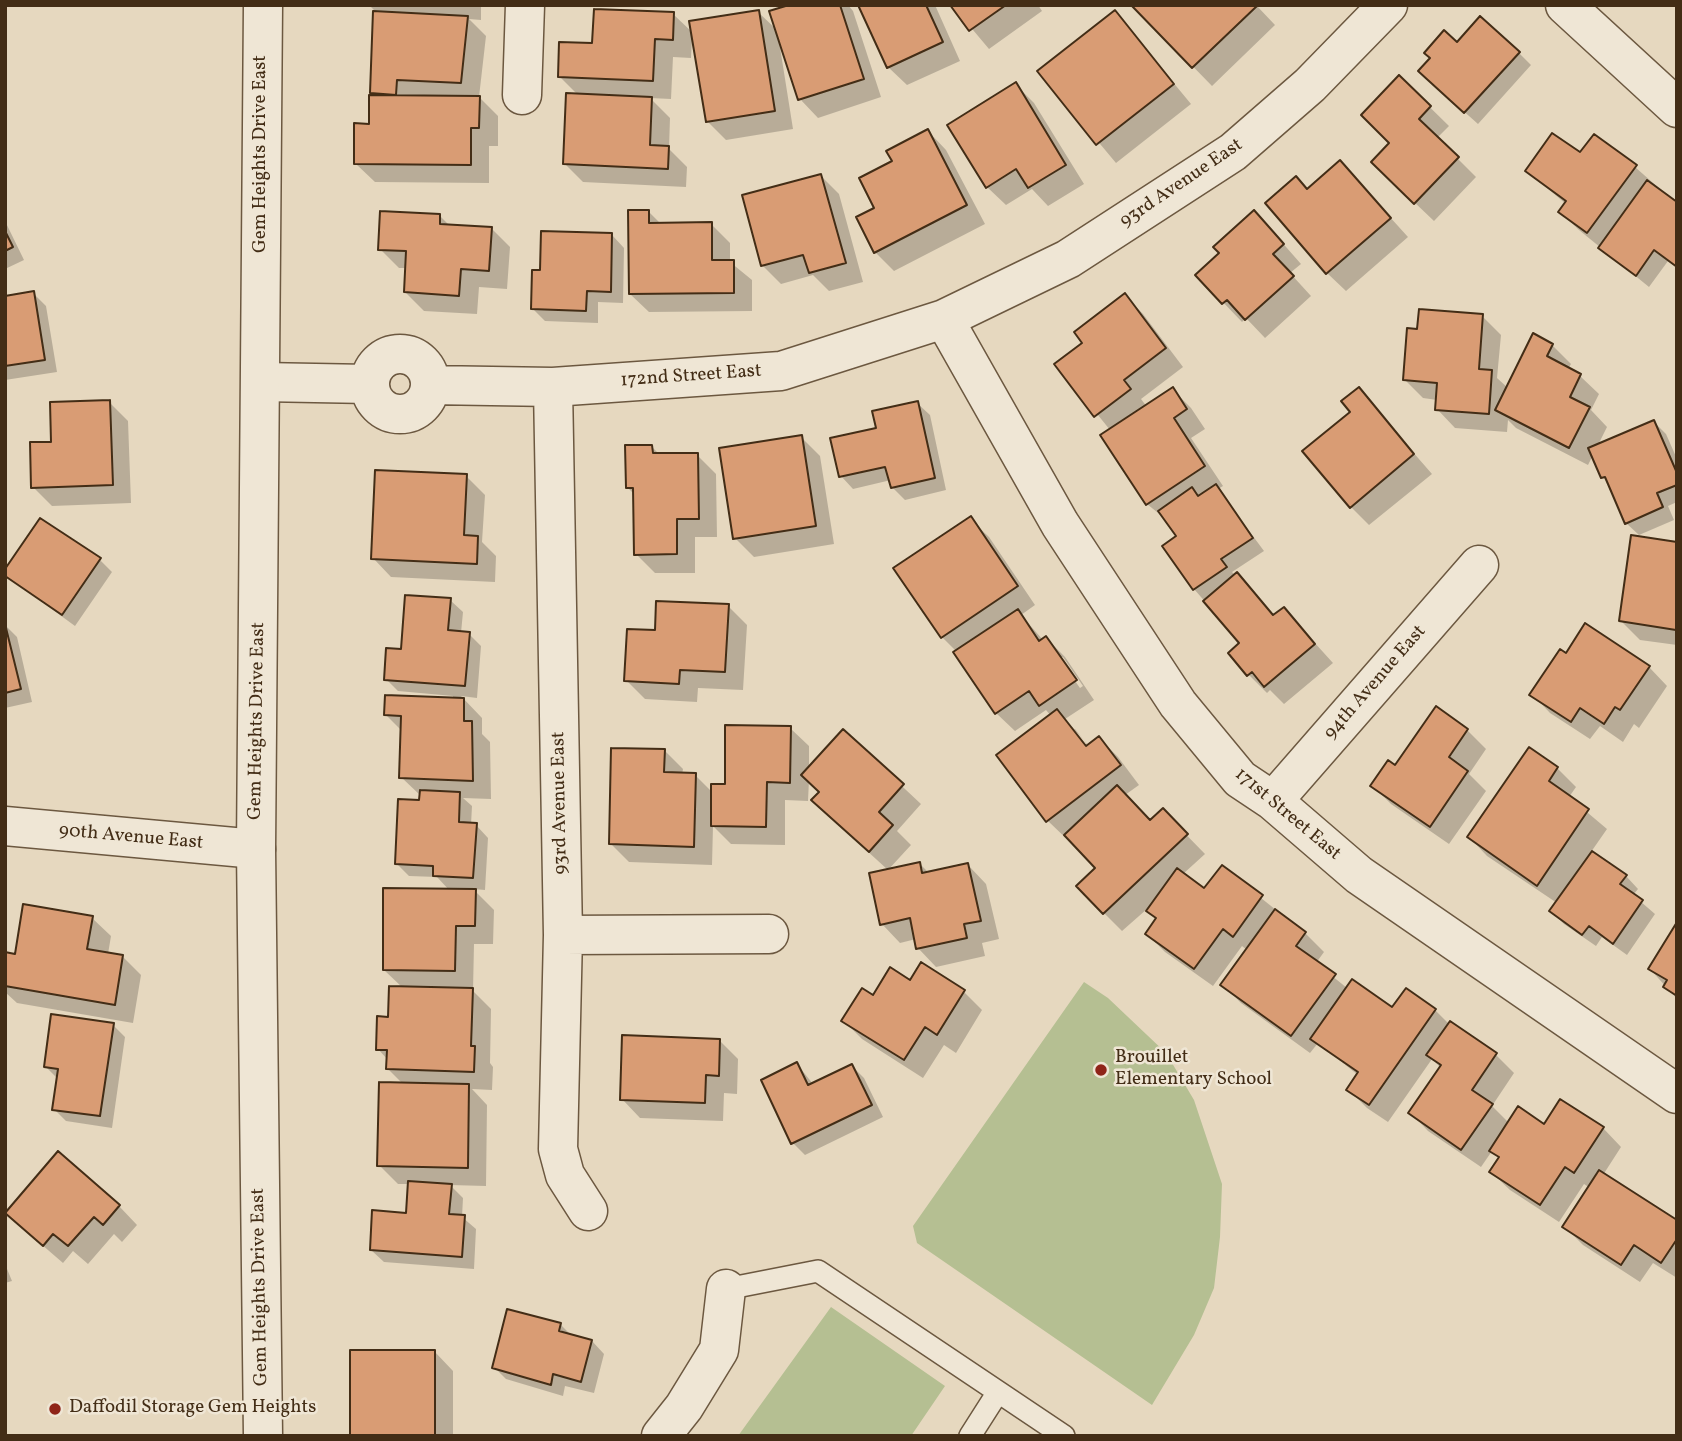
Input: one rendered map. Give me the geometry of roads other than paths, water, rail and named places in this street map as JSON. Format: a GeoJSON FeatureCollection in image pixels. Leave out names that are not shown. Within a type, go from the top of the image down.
{"type":"FeatureCollection","features":[{"type":"Feature","properties":{"kind":"street","name":"Gem Heights Drive East"},"geometry":{"type":"LineString","coordinates":[[262,1436],[257,849],[263,5]]}},
{"type":"Feature","properties":{"kind":"street"},"geometry":{"type":"LineString","coordinates":[[522,95],[525,5]]}},
{"type":"Feature","properties":{"kind":"street","name":"93rd Avenue East"},"geometry":{"type":"LineString","coordinates":[[944,319],[1068,259],[1233,152],[1310,85],[1388,5]]}},
{"type":"Feature","properties":{"kind":"street"},"geometry":{"type":"LineString","coordinates":[[1566,5],[1677,108]]}},
{"type":"Feature","properties":{"kind":"street","name":"172nd Street East"},"geometry":{"type":"LineString","coordinates":[[261,382],[369,384],[378,405],[399,415],[421,406],[430,385],[554,387],[781,371],[944,319]]}},
{"type":"Feature","properties":{"kind":"street","name":"171st Street East"},"geometry":{"type":"LineString","coordinates":[[944,319],[1060,524],[1178,704],[1240,779],[1273,801],[1359,876],[1677,1094]]}},
{"type":"Feature","properties":{"kind":"street","name":"93rd Avenue East"},"geometry":{"type":"LineString","coordinates":[[554,387],[563,935],[558,1149],[565,1175],[588,1211]]}},
{"type":"Feature","properties":{"kind":"street","name":"94th Avenue East"},"geometry":{"type":"LineString","coordinates":[[1273,801],[1479,565]]}},
{"type":"Feature","properties":{"kind":"street","name":"90th Avenue East"},"geometry":{"type":"LineString","coordinates":[[5,826],[257,849]]}},
{"type":"Feature","properties":{"kind":"street"},"geometry":{"type":"LineString","coordinates":[[563,935],[769,934]]}},
{"type":"Feature","properties":{"kind":"street"},"geometry":{"type":"LineString","coordinates":[[661,1436],[684,1406],[719,1350],[726,1289]]}},
{"type":"Feature","properties":{"kind":"lane"},"geometry":{"type":"LineString","coordinates":[[726,1289],[818,1271],[1064,1436]]}},
{"type":"Feature","properties":{"kind":"lane"},"geometry":{"type":"LineString","coordinates":[[970,1436],[998,1392]]}},
{"type":"Feature","properties":{"kind":"place","name":"Brouillet Elementary School"},"geometry":{"type":"Point","coordinates":[1101,1070]}},
{"type":"Feature","properties":{"kind":"place","name":"Daffodil Storage Gem Heights"},"geometry":{"type":"Point","coordinates":[55,1409]}}]}
